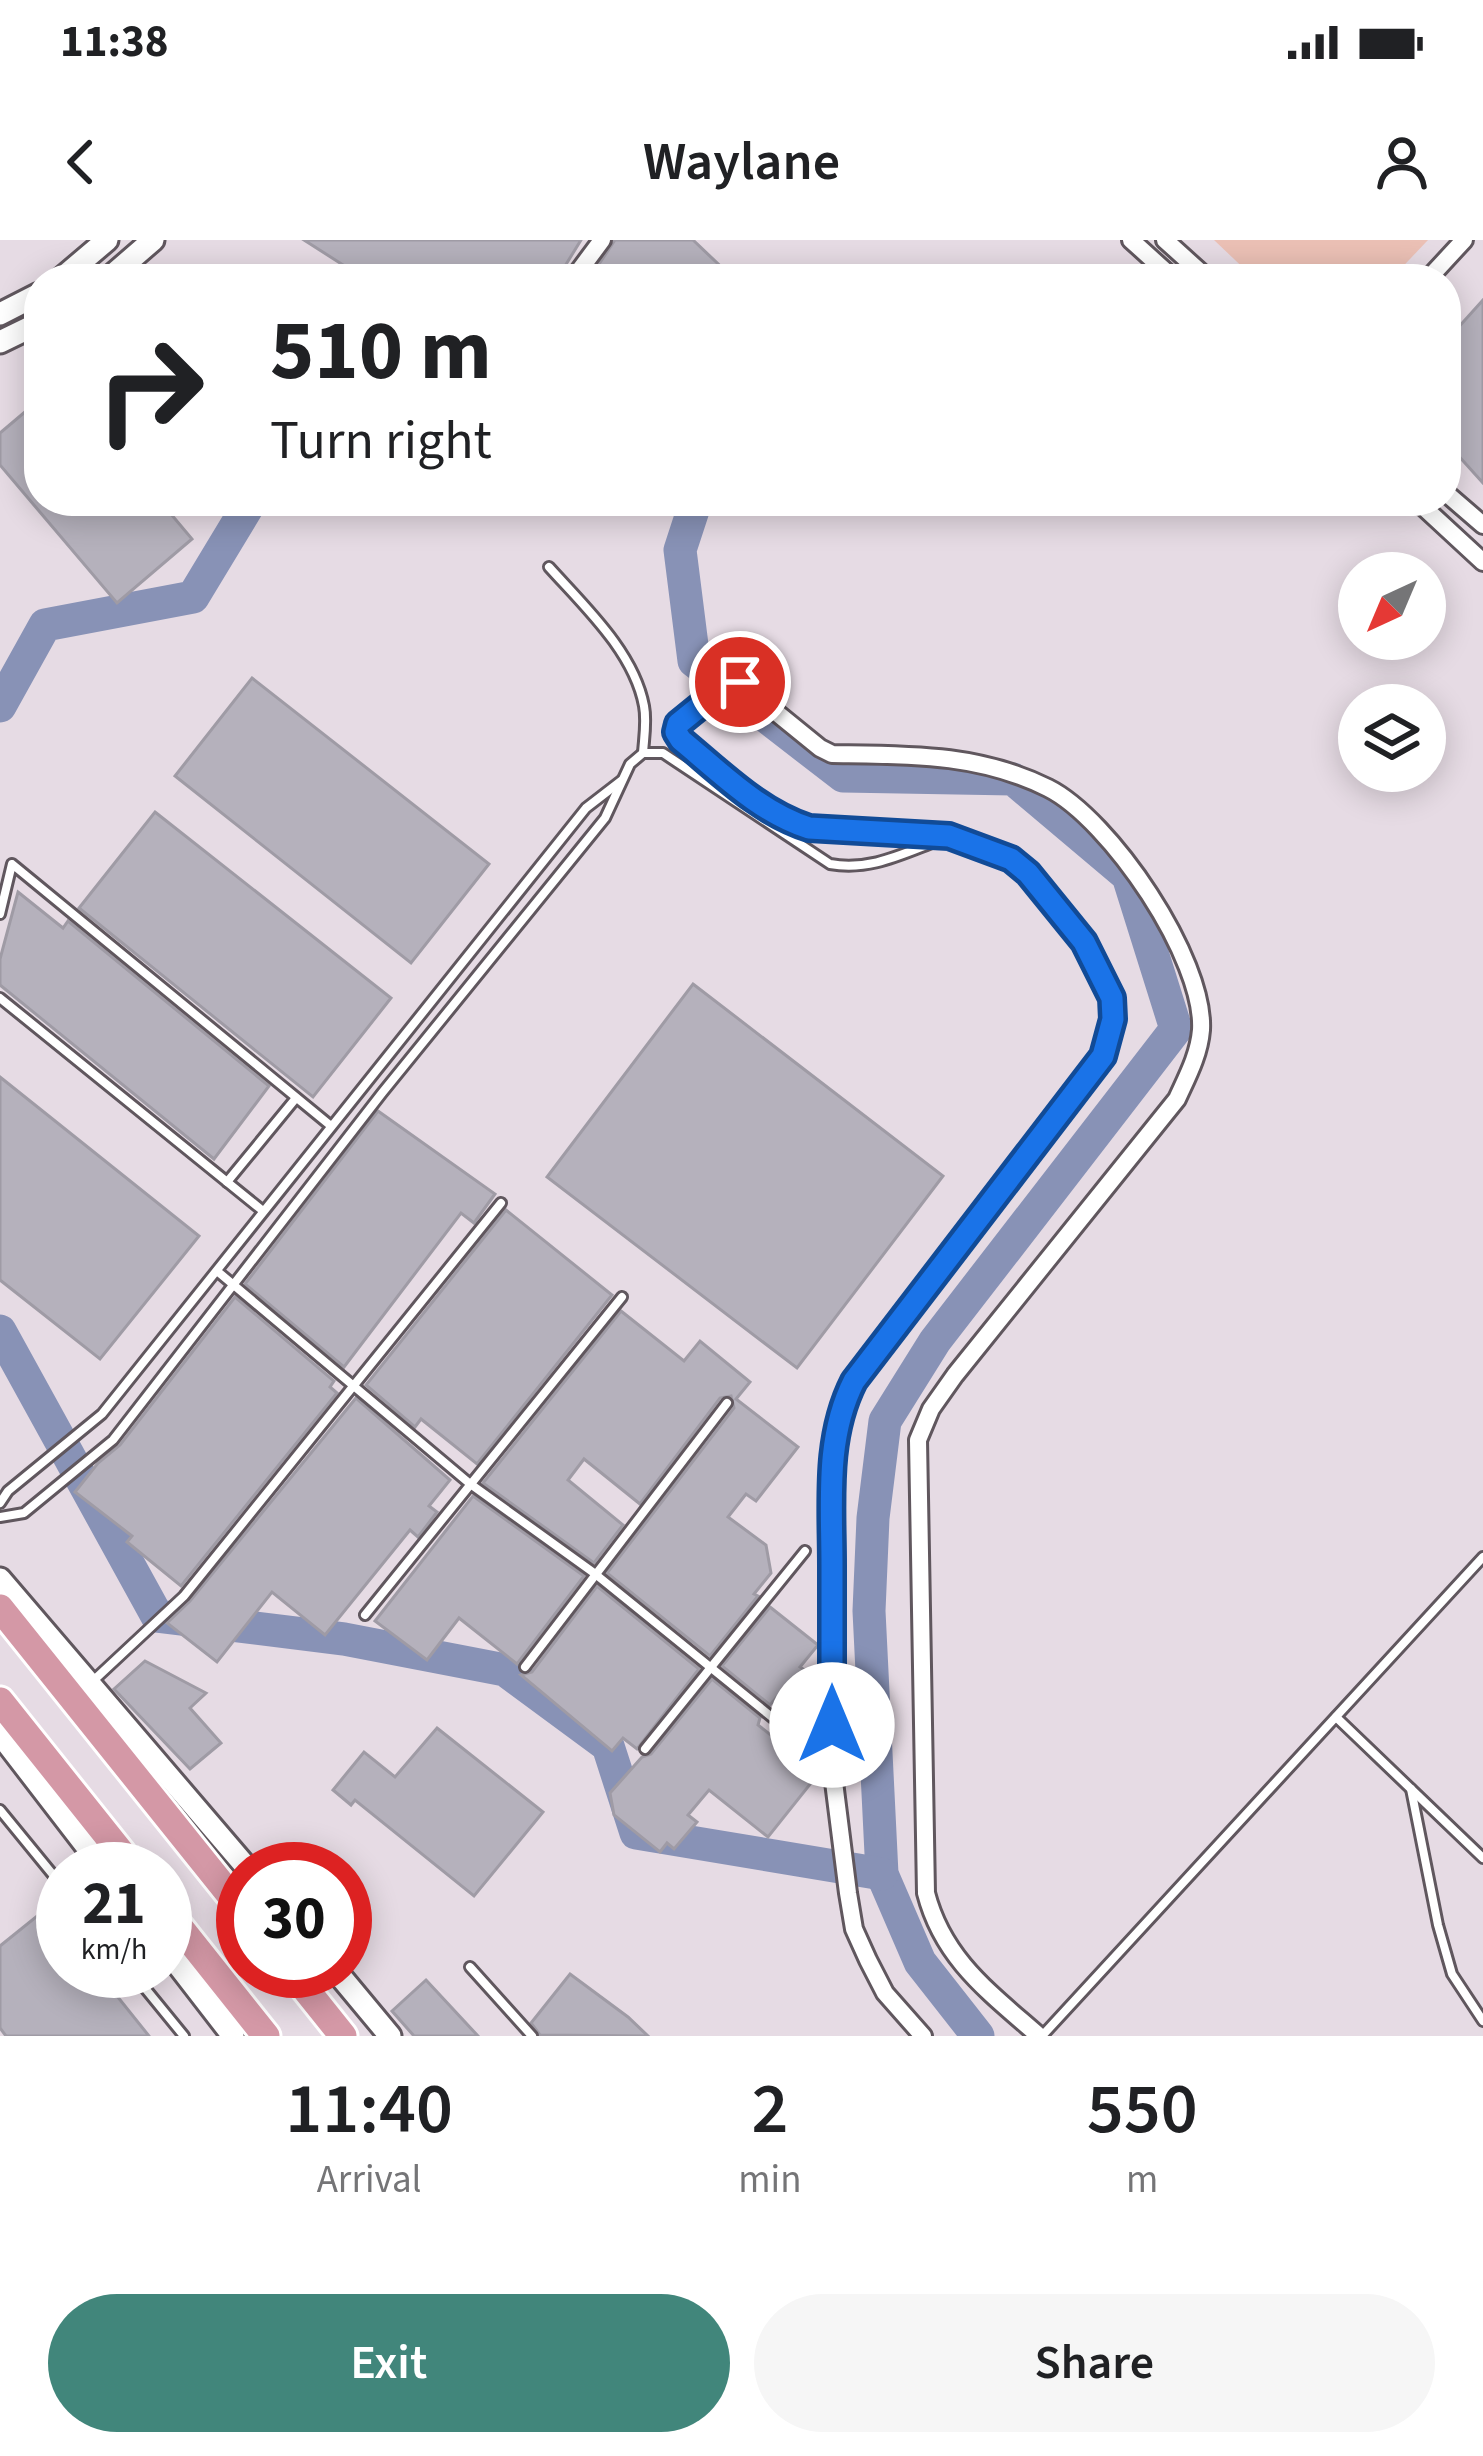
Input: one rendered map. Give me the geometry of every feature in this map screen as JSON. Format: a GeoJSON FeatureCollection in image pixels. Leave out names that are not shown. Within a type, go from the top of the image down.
{"type":"FeatureCollection","features":[{"type":"Feature","properties":{"kind":"highway"},"geometry":{"type":"LineString","coordinates":[[0,1607],[216,1877]]}},
{"type":"Feature","properties":{"kind":"highway"},"geometry":{"type":"LineString","coordinates":[[0,1701],[112,1842]]}},
{"type":"Feature","properties":{"kind":"highway"},"geometry":{"type":"LineString","coordinates":[[110,1745],[141,1746]]}},
{"type":"Feature","properties":{"kind":"highway"},"geometry":{"type":"LineString","coordinates":[[91,1816],[96,1842]]}},
{"type":"Feature","properties":{"kind":"highway"},"geometry":{"type":"LineString","coordinates":[[192,1943],[266,2036]]}},
{"type":"Feature","properties":{"kind":"highway"},"geometry":{"type":"LineString","coordinates":[[313,1998],[343,2036]]}},
{"type":"Feature","properties":{"kind":"street"},"geometry":{"type":"LineString","coordinates":[[79,264],[107,240]]}},
{"type":"Feature","properties":{"kind":"street"},"geometry":{"type":"LineString","coordinates":[[125,264],[153,240]]}},
{"type":"Feature","properties":{"kind":"street"},"geometry":{"type":"LineString","coordinates":[[1131,240],[1157,264]]}},
{"type":"Feature","properties":{"kind":"street"},"geometry":{"type":"LineString","coordinates":[[1165,240],[1191,264]]}},
{"type":"Feature","properties":{"kind":"street"},"geometry":{"type":"LineString","coordinates":[[1442,264],[1464,240]]}},
{"type":"Feature","properties":{"kind":"street"},"geometry":{"type":"LineString","coordinates":[[1433,516],[1483,562]]}},
{"type":"Feature","properties":{"kind":"street"},"geometry":{"type":"LineString","coordinates":[[922,2036],[885,1993],[854,1929],[848,1893],[832,1766],[835,1433],[854,1381],[1103,1056],[1113,1019],[1112,998],[1084,942],[1011,859],[949,836],[809,828],[787,821],[766,810],[681,740],[678,724],[731,681],[740,682],[832,754],[949,756],[977,761],[1050,789],[1111,838],[1157,909],[1182,958],[1196,1000],[1201,1027],[1196,1057],[1177,1099],[955,1375],[931,1409],[918,1440],[926,1893],[935,1927],[958,1960],[1040,2036]]}},
{"type":"Feature","properties":{"kind":"street"},"geometry":{"type":"LineString","coordinates":[[0,1579],[225,1842]]}},
{"type":"Feature","properties":{"kind":"street"},"geometry":{"type":"LineString","coordinates":[[0,1734],[84,1842]]}},
{"type":"Feature","properties":{"kind":"street"},"geometry":{"type":"LineString","coordinates":[[192,1983],[232,2036]]}},
{"type":"Feature","properties":{"kind":"street"},"geometry":{"type":"LineString","coordinates":[[358,1998],[390,2036]]}},
{"type":"Feature","properties":{"kind":"lane"},"geometry":{"type":"LineString","coordinates":[[0,1517],[25,1513],[98,1455],[605,818],[622,780],[643,753],[643,699],[625,661],[603,627],[549,567]]}},
{"type":"Feature","properties":{"kind":"lane"},"geometry":{"type":"LineString","coordinates":[[643,753],[663,753],[830,864],[871,866],[949,836]]}},
{"type":"Feature","properties":{"kind":"lane"},"geometry":{"type":"LineString","coordinates":[[0,1503],[8,1491],[102,1414],[586,808],[622,780]]}},
{"type":"Feature","properties":{"kind":"lane"},"geometry":{"type":"LineString","coordinates":[[0,914],[13,864],[331,1126]]}},
{"type":"Feature","properties":{"kind":"lane"},"geometry":{"type":"LineString","coordinates":[[0,998],[263,1211]]}},
{"type":"Feature","properties":{"kind":"lane"},"geometry":{"type":"LineString","coordinates":[[227,1182],[296,1098]]}},
{"type":"Feature","properties":{"kind":"lane"},"geometry":{"type":"LineString","coordinates":[[90,1684],[184,1596],[501,1203]]}},
{"type":"Feature","properties":{"kind":"lane"},"geometry":{"type":"LineString","coordinates":[[216,1270],[470,1483],[595,1573],[832,1766]]}},
{"type":"Feature","properties":{"kind":"lane"},"geometry":{"type":"LineString","coordinates":[[365,1615],[622,1297]]}},
{"type":"Feature","properties":{"kind":"lane"},"geometry":{"type":"LineString","coordinates":[[525,1667],[727,1403]]}},
{"type":"Feature","properties":{"kind":"lane"},"geometry":{"type":"LineString","coordinates":[[645,1749],[805,1551]]}},
{"type":"Feature","properties":{"kind":"lane"},"geometry":{"type":"LineString","coordinates":[[1040,2036],[1483,1557]]}},
{"type":"Feature","properties":{"kind":"lane"},"geometry":{"type":"LineString","coordinates":[[1336,1717],[1483,1858]]}},
{"type":"Feature","properties":{"kind":"lane"},"geometry":{"type":"LineString","coordinates":[[1411,1789],[1452,1974],[1483,2021]]}},
{"type":"Feature","properties":{"kind":"lane"},"geometry":{"type":"LineString","coordinates":[[0,1810],[36,1854]]}},
{"type":"Feature","properties":{"kind":"lane"},"geometry":{"type":"LineString","coordinates":[[470,1967],[532,2036]]}},
{"type":"Feature","properties":{"kind":"lane"},"geometry":{"type":"LineString","coordinates":[[153,1998],[184,2036]]}},
{"type":"Feature","properties":{"kind":"shaded area"},"geometry":{"type":"Polygon","coordinates":[[[1214,240],[1428,240],[1405,264],[1239,264],[1214,240]]]}},
{"type":"Feature","properties":{"kind":"building"},"geometry":{"type":"Polygon","coordinates":[[[304,240],[581,240],[566,264],[342,264],[304,240]]]}},
{"type":"Feature","properties":{"kind":"building"},"geometry":{"type":"Polygon","coordinates":[[[615,240],[693,240],[718,264],[599,264],[615,240]]]}},
{"type":"Feature","properties":{"kind":"building"},"geometry":{"type":"Polygon","coordinates":[[[1483,300],[1483,483],[1461,459],[1461,324],[1483,300]]]}},
{"type":"Feature","properties":{"kind":"building"},"geometry":{"type":"Polygon","coordinates":[[[24,413],[24,493],[0,465],[0,433],[24,413]]]}},
{"type":"Feature","properties":{"kind":"building"},"geometry":{"type":"Polygon","coordinates":[[[43,516],[173,516],[192,539],[117,603],[43,516]]]}},
{"type":"Feature","properties":{"kind":"building"},"geometry":{"type":"Polygon","coordinates":[[[252,678],[489,864],[411,963],[175,776],[252,678]]]}},
{"type":"Feature","properties":{"kind":"building"},"geometry":{"type":"Polygon","coordinates":[[[155,812],[391,998],[313,1097],[79,908],[155,812]]]}},
{"type":"Feature","properties":{"kind":"building"},"geometry":{"type":"Polygon","coordinates":[[[18,892],[63,928],[68,921],[269,1086],[214,1159],[0,985],[0,959],[18,892]]]}},
{"type":"Feature","properties":{"kind":"building"},"geometry":{"type":"Polygon","coordinates":[[[693,984],[943,1176],[797,1368],[547,1177],[693,984]]]}},
{"type":"Feature","properties":{"kind":"building"},"geometry":{"type":"Polygon","coordinates":[[[0,1077],[199,1236],[100,1359],[0,1280],[0,1077]]]}},
{"type":"Feature","properties":{"kind":"building"},"geometry":{"type":"Polygon","coordinates":[[[378,1111],[495,1194],[474,1223],[461,1213],[344,1367],[245,1284],[378,1111]]]}},
{"type":"Feature","properties":{"kind":"building"},"geometry":{"type":"Polygon","coordinates":[[[506,1210],[612,1295],[477,1464],[421,1419],[415,1427],[366,1385],[506,1210]]]}},
{"type":"Feature","properties":{"kind":"building"},"geometry":{"type":"Polygon","coordinates":[[[235,1297],[334,1381],[330,1387],[337,1393],[181,1586],[127,1542],[132,1536],[75,1492],[120,1445],[235,1297]]]}},
{"type":"Feature","properties":{"kind":"building"},"geometry":{"type":"Polygon","coordinates":[[[621,1311],[684,1361],[700,1341],[750,1382],[736,1399],[798,1447],[756,1501],[746,1494],[728,1517],[766,1545],[771,1573],[710,1656],[607,1573],[734,1408],[731,1396],[720,1398],[640,1504],[584,1459],[568,1480],[623,1525],[594,1563],[483,1483],[621,1311]]]}},
{"type":"Feature","properties":{"kind":"building"},"geometry":{"type":"Polygon","coordinates":[[[356,1398],[450,1480],[429,1506],[437,1512],[418,1537],[410,1530],[325,1635],[272,1592],[217,1662],[167,1623],[356,1398]]]}},
{"type":"Feature","properties":{"kind":"building"},"geometry":{"type":"Polygon","coordinates":[[[473,1496],[584,1576],[517,1664],[459,1618],[427,1660],[375,1621],[473,1496]]]}},
{"type":"Feature","properties":{"kind":"building"},"geometry":{"type":"Polygon","coordinates":[[[597,1586],[699,1669],[637,1749],[623,1738],[612,1751],[521,1675],[532,1672],[597,1586]]]}},
{"type":"Feature","properties":{"kind":"building"},"geometry":{"type":"Polygon","coordinates":[[[770,1607],[818,1645],[800,1667],[806,1671],[770,1705],[722,1666],[770,1607]]]}},
{"type":"Feature","properties":{"kind":"building"},"geometry":{"type":"Polygon","coordinates":[[[145,1661],[206,1693],[190,1708],[221,1743],[190,1769],[114,1689],[145,1661]]]}},
{"type":"Feature","properties":{"kind":"building"},"geometry":{"type":"Polygon","coordinates":[[[712,1679],[760,1718],[758,1725],[819,1773],[768,1837],[709,1790],[688,1815],[697,1822],[674,1849],[667,1843],[660,1852],[614,1815],[610,1793],[642,1757],[651,1754],[712,1679]]]}},
{"type":"Feature","properties":{"kind":"building"},"geometry":{"type":"Polygon","coordinates":[[[437,1728],[543,1812],[474,1896],[355,1800],[351,1805],[333,1790],[364,1752],[395,1777],[437,1728]]]}},
{"type":"Feature","properties":{"kind":"building"},"geometry":{"type":"Polygon","coordinates":[[[36,1917],[36,1998],[119,1998],[149,2036],[6,2036],[0,2028],[0,1946],[36,1917]]]}},
{"type":"Feature","properties":{"kind":"building"},"geometry":{"type":"Polygon","coordinates":[[[570,1974],[648,2036],[540,2035],[531,2023],[570,1974]]]}},
{"type":"Feature","properties":{"kind":"building"},"geometry":{"type":"Polygon","coordinates":[[[426,1980],[478,2036],[414,2036],[392,2011],[426,1980]]]}},
{"type":"Feature","properties":{"kind":"waterway"},"geometry":{"type":"LineString","coordinates":[[0,706],[45,625],[193,597],[242,516]]}},
{"type":"Feature","properties":{"kind":"waterway"},"geometry":{"type":"LineString","coordinates":[[691,516],[680,550],[694,661],[843,776],[1013,779],[1128,876],[1176,1029],[935,1341],[885,1421],[873,1518],[869,1611],[882,1874],[920,1962],[978,2036]]}},
{"type":"Feature","properties":{"kind":"waterway"},"geometry":{"type":"LineString","coordinates":[[0,1331],[157,1616],[344,1639],[505,1670],[608,1746],[636,1833],[882,1874]]}},
{"type":"Feature","properties":{"kind":"route"},"geometry":{"type":"LineString","coordinates":[[740,682],[731,681],[678,724],[681,740],[766,810],[787,821],[809,828],[949,836],[1011,859],[1084,942],[1112,998],[1113,1019],[1103,1056],[966,1231],[854,1381],[843,1404],[832,1477],[832,1725]]}}]}
